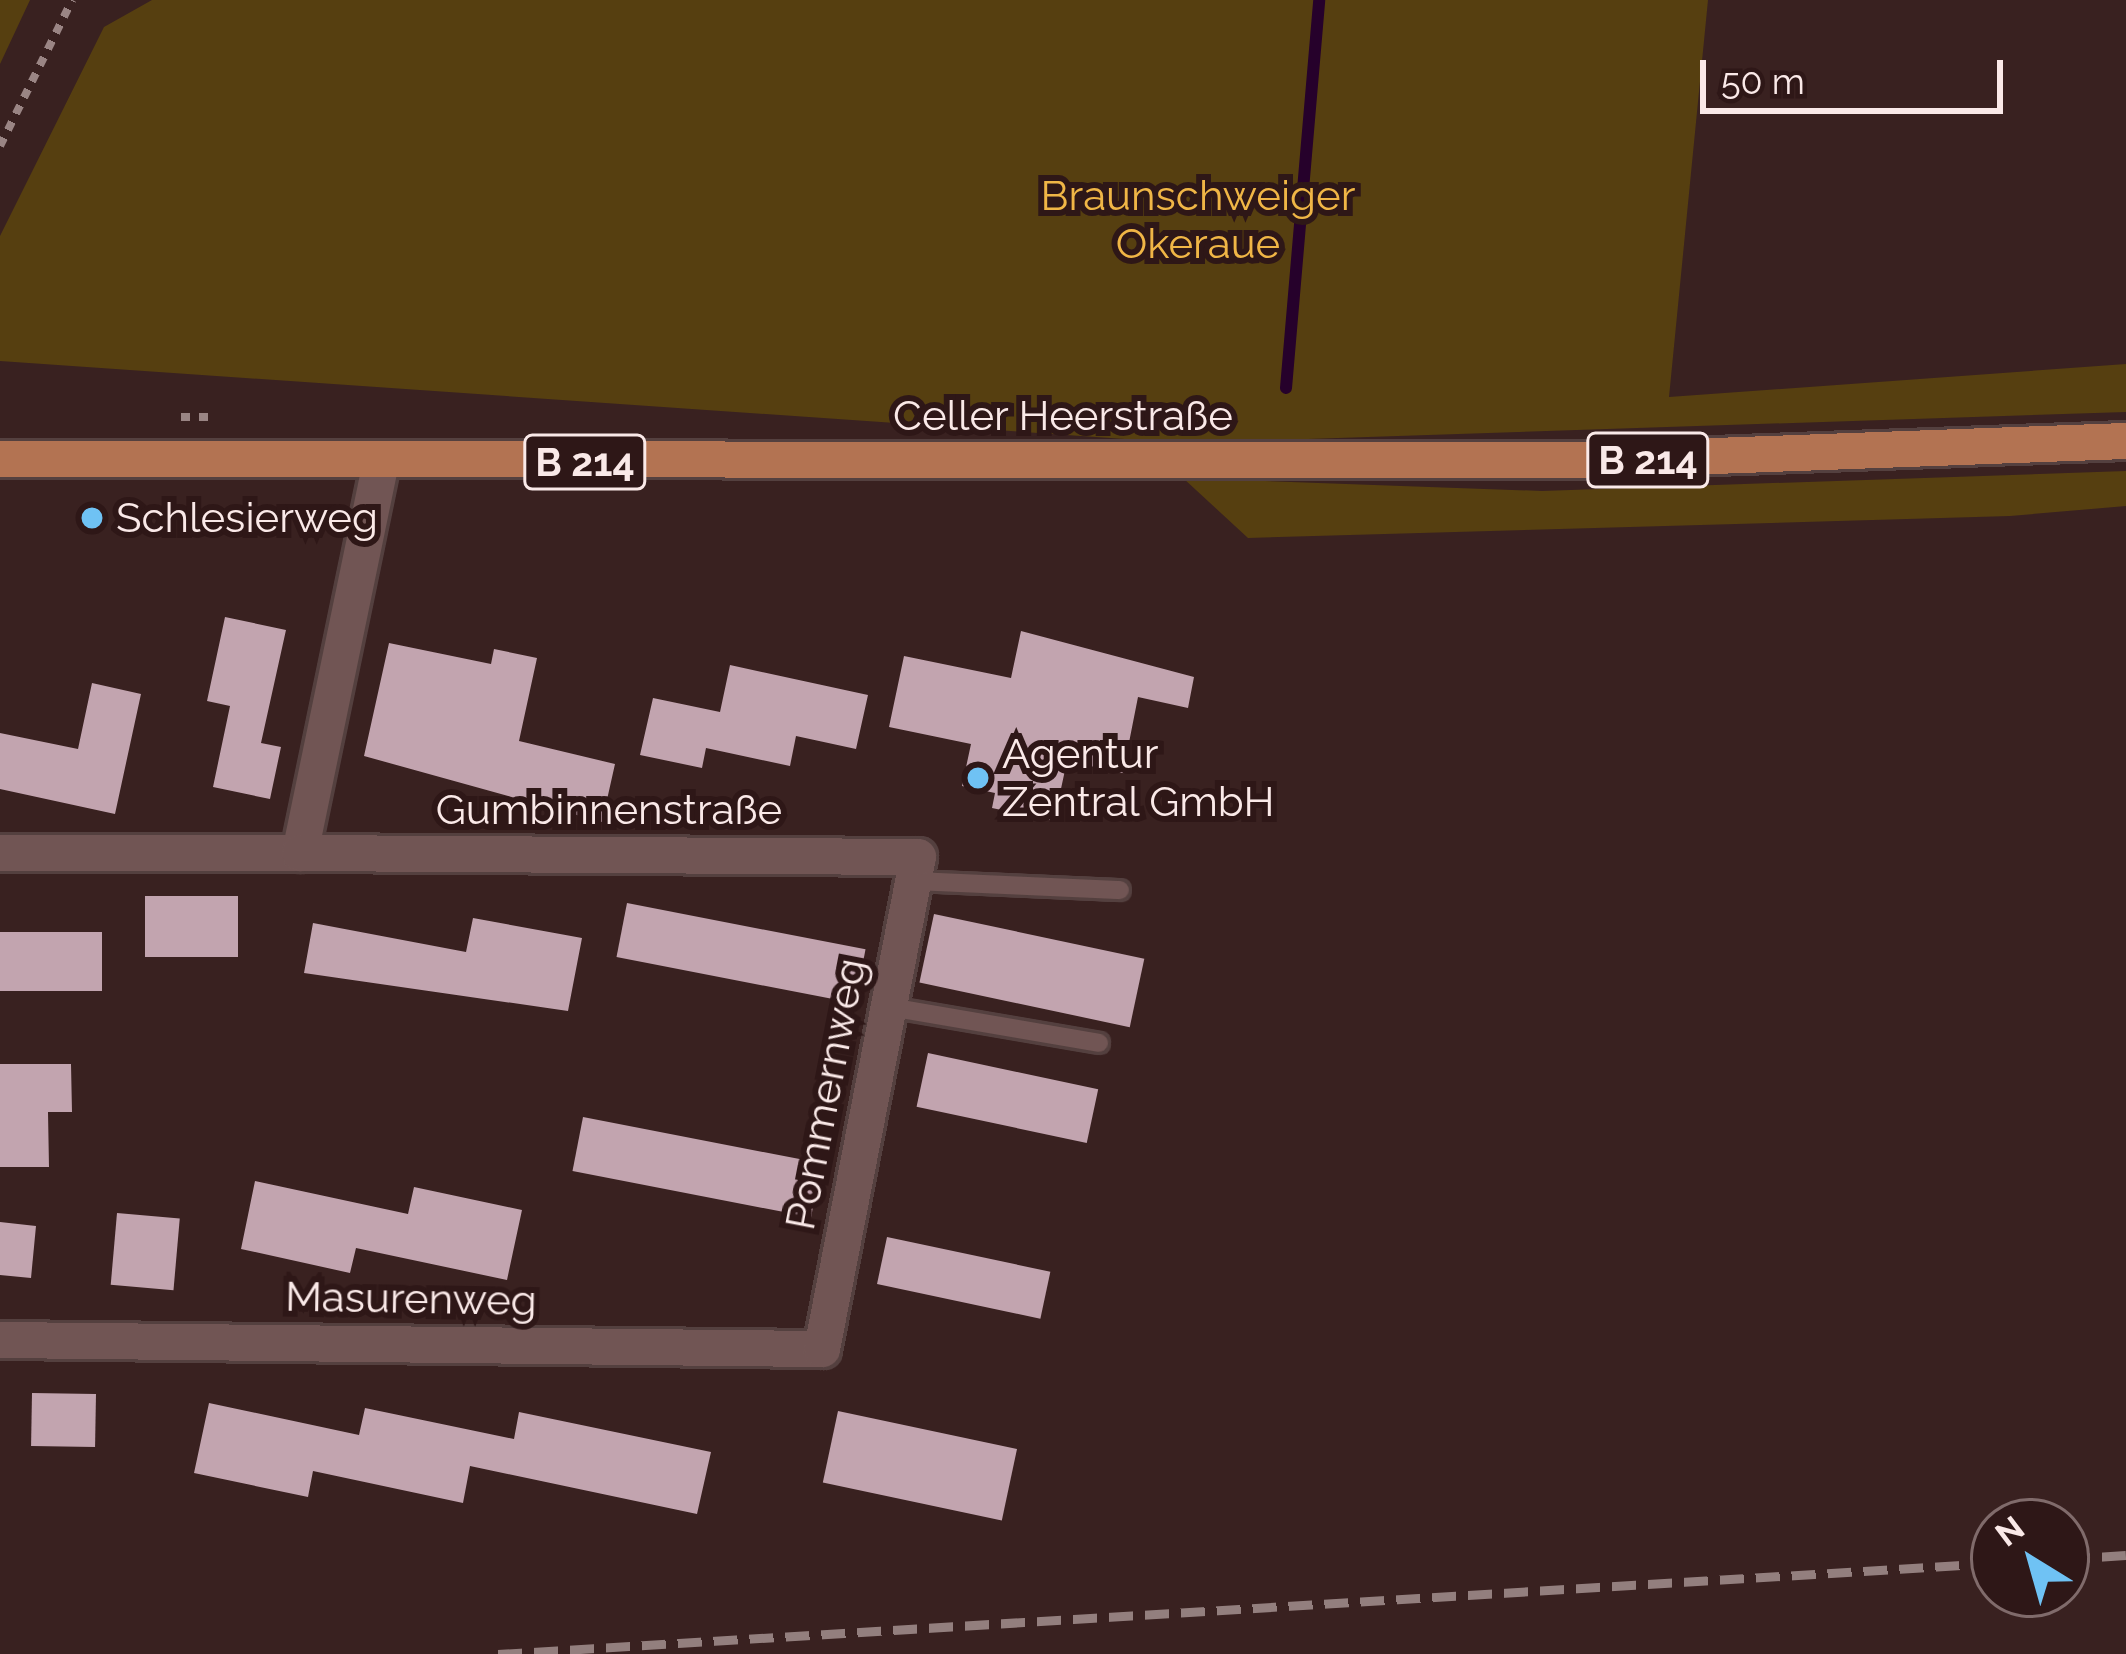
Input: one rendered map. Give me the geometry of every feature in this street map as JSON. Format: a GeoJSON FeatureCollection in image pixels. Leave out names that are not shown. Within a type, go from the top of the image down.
{"type":"FeatureCollection","features":[{"type":"Feature","properties":{"kind":"main road","name":"Celler Heerstraße"},"geometry":{"type":"LineString","coordinates":[[0,459],[1605,460],[2126,441]]}},
{"type":"Feature","properties":{"kind":"street"},"geometry":{"type":"LineString","coordinates":[[0,853],[300,853],[380,462]]}},
{"type":"Feature","properties":{"kind":"street","name":"Gumbinnenstraße"},"geometry":{"type":"LineString","coordinates":[[300,853],[916,869]]}},
{"type":"Feature","properties":{"kind":"street","name":"Pommernweg"},"geometry":{"type":"LineString","coordinates":[[822,1349],[916,869]]}},
{"type":"Feature","properties":{"kind":"street","name":"Masurenweg"},"geometry":{"type":"LineString","coordinates":[[0,1340],[822,1349]]}},
{"type":"Feature","properties":{"kind":"lane"},"geometry":{"type":"LineString","coordinates":[[916,869],[1120,890]]}},
{"type":"Feature","properties":{"kind":"lane"},"geometry":{"type":"LineString","coordinates":[[889,1007],[1099,1043]]}},
{"type":"Feature","properties":{"kind":"path"},"geometry":{"type":"LineString","coordinates":[[0,146],[72,0]]}},
{"type":"Feature","properties":{"kind":"green space"},"geometry":{"type":"Polygon","coordinates":[[[0,0],[30,0],[0,64],[0,0]]]}},
{"type":"Feature","properties":{"kind":"green space","name":"Braunschweiger Okeraue"},"geometry":{"type":"Polygon","coordinates":[[[152,0],[1708,0],[1669,397],[2126,364],[2126,412],[1183,443],[0,361],[0,236],[104,27],[152,0]]]}},
{"type":"Feature","properties":{"kind":"green space"},"geometry":{"type":"Polygon","coordinates":[[[2126,471],[2126,506],[2010,516],[1248,538],[1183,478],[1542,491],[2126,471]]]}},
{"type":"Feature","properties":{"kind":"building"},"geometry":{"type":"Polygon","coordinates":[[[225,617],[286,630],[261,743],[281,747],[270,799],[213,787],[230,706],[207,701],[225,617]]]}},
{"type":"Feature","properties":{"kind":"building"},"geometry":{"type":"Polygon","coordinates":[[[1021,631],[1194,677],[1188,708],[1138,697],[1123,773],[1067,761],[1054,821],[992,808],[995,793],[962,786],[971,744],[889,727],[904,656],[1011,678],[1021,631]]]}},
{"type":"Feature","properties":{"kind":"building"},"geometry":{"type":"Polygon","coordinates":[[[389,643],[491,664],[494,649],[537,658],[519,741],[615,764],[602,822],[364,756],[389,643]]]}},
{"type":"Feature","properties":{"kind":"building"},"geometry":{"type":"Polygon","coordinates":[[[730,665],[868,695],[856,749],[796,736],[790,766],[706,748],[702,768],[640,755],[653,698],[720,712],[730,665]]]}},
{"type":"Feature","properties":{"kind":"building"},"geometry":{"type":"Polygon","coordinates":[[[92,683],[141,694],[115,814],[0,789],[0,733],[78,749],[92,683]]]}},
{"type":"Feature","properties":{"kind":"building"},"geometry":{"type":"Polygon","coordinates":[[[145,896],[238,896],[238,957],[145,957],[145,896]]]}},
{"type":"Feature","properties":{"kind":"building"},"geometry":{"type":"Polygon","coordinates":[[[627,903],[866,949],[855,1003],[617,957],[627,903]]]}},
{"type":"Feature","properties":{"kind":"building"},"geometry":{"type":"Polygon","coordinates":[[[934,914],[1144,959],[1130,1027],[919,982],[934,914]]]}},
{"type":"Feature","properties":{"kind":"building"},"geometry":{"type":"Polygon","coordinates":[[[473,918],[582,938],[568,1011],[304,973],[313,923],[466,952],[473,918]]]}},
{"type":"Feature","properties":{"kind":"building"},"geometry":{"type":"Polygon","coordinates":[[[0,932],[102,932],[102,991],[0,991],[0,932]]]}},
{"type":"Feature","properties":{"kind":"building"},"geometry":{"type":"Polygon","coordinates":[[[928,1053],[1098,1089],[1087,1143],[917,1107],[928,1053]]]}},
{"type":"Feature","properties":{"kind":"building"},"geometry":{"type":"Polygon","coordinates":[[[0,1064],[71,1064],[72,1112],[48,1112],[49,1167],[0,1167],[0,1064]]]}},
{"type":"Feature","properties":{"kind":"building"},"geometry":{"type":"Polygon","coordinates":[[[583,1117],[822,1163],[811,1217],[573,1171],[583,1117]]]}},
{"type":"Feature","properties":{"kind":"building"},"geometry":{"type":"Polygon","coordinates":[[[255,1181],[408,1214],[414,1187],[522,1210],[507,1280],[356,1248],[350,1273],[241,1249],[255,1181]]]}},
{"type":"Feature","properties":{"kind":"building"},"geometry":{"type":"Polygon","coordinates":[[[117,1213],[180,1218],[173,1290],[111,1285],[117,1213]]]}},
{"type":"Feature","properties":{"kind":"building"},"geometry":{"type":"Polygon","coordinates":[[[0,1222],[36,1226],[31,1278],[0,1275],[0,1222]]]}},
{"type":"Feature","properties":{"kind":"building"},"geometry":{"type":"Polygon","coordinates":[[[887,1237],[1050,1272],[1040,1319],[877,1284],[887,1237]]]}},
{"type":"Feature","properties":{"kind":"building"},"geometry":{"type":"Polygon","coordinates":[[[32,1393],[96,1394],[95,1447],[31,1446],[32,1393]]]}},
{"type":"Feature","properties":{"kind":"building"},"geometry":{"type":"Polygon","coordinates":[[[209,1403],[359,1435],[365,1408],[514,1439],[519,1412],[711,1452],[697,1514],[470,1466],[463,1503],[313,1471],[308,1497],[194,1473],[209,1403]]]}},
{"type":"Feature","properties":{"kind":"building"},"geometry":{"type":"Polygon","coordinates":[[[838,1411],[1017,1449],[1002,1520],[823,1482],[838,1411]]]}},
{"type":"Feature","properties":{"kind":"waterway"},"geometry":{"type":"LineString","coordinates":[[1286,388],[1319,0]]}},
{"type":"Feature","properties":{"kind":"railway"},"geometry":{"type":"LineString","coordinates":[[2090,1557],[2126,1555]]}},
{"type":"Feature","properties":{"kind":"railway"},"geometry":{"type":"LineString","coordinates":[[498,1654],[1970,1564]]}},
{"type":"Feature","properties":{"kind":"place","name":"Schlesierweg"},"geometry":{"type":"Point","coordinates":[92,518]}},
{"type":"Feature","properties":{"kind":"place","name":"Agentur Zentral GmbH"},"geometry":{"type":"Point","coordinates":[978,778]}}]}
